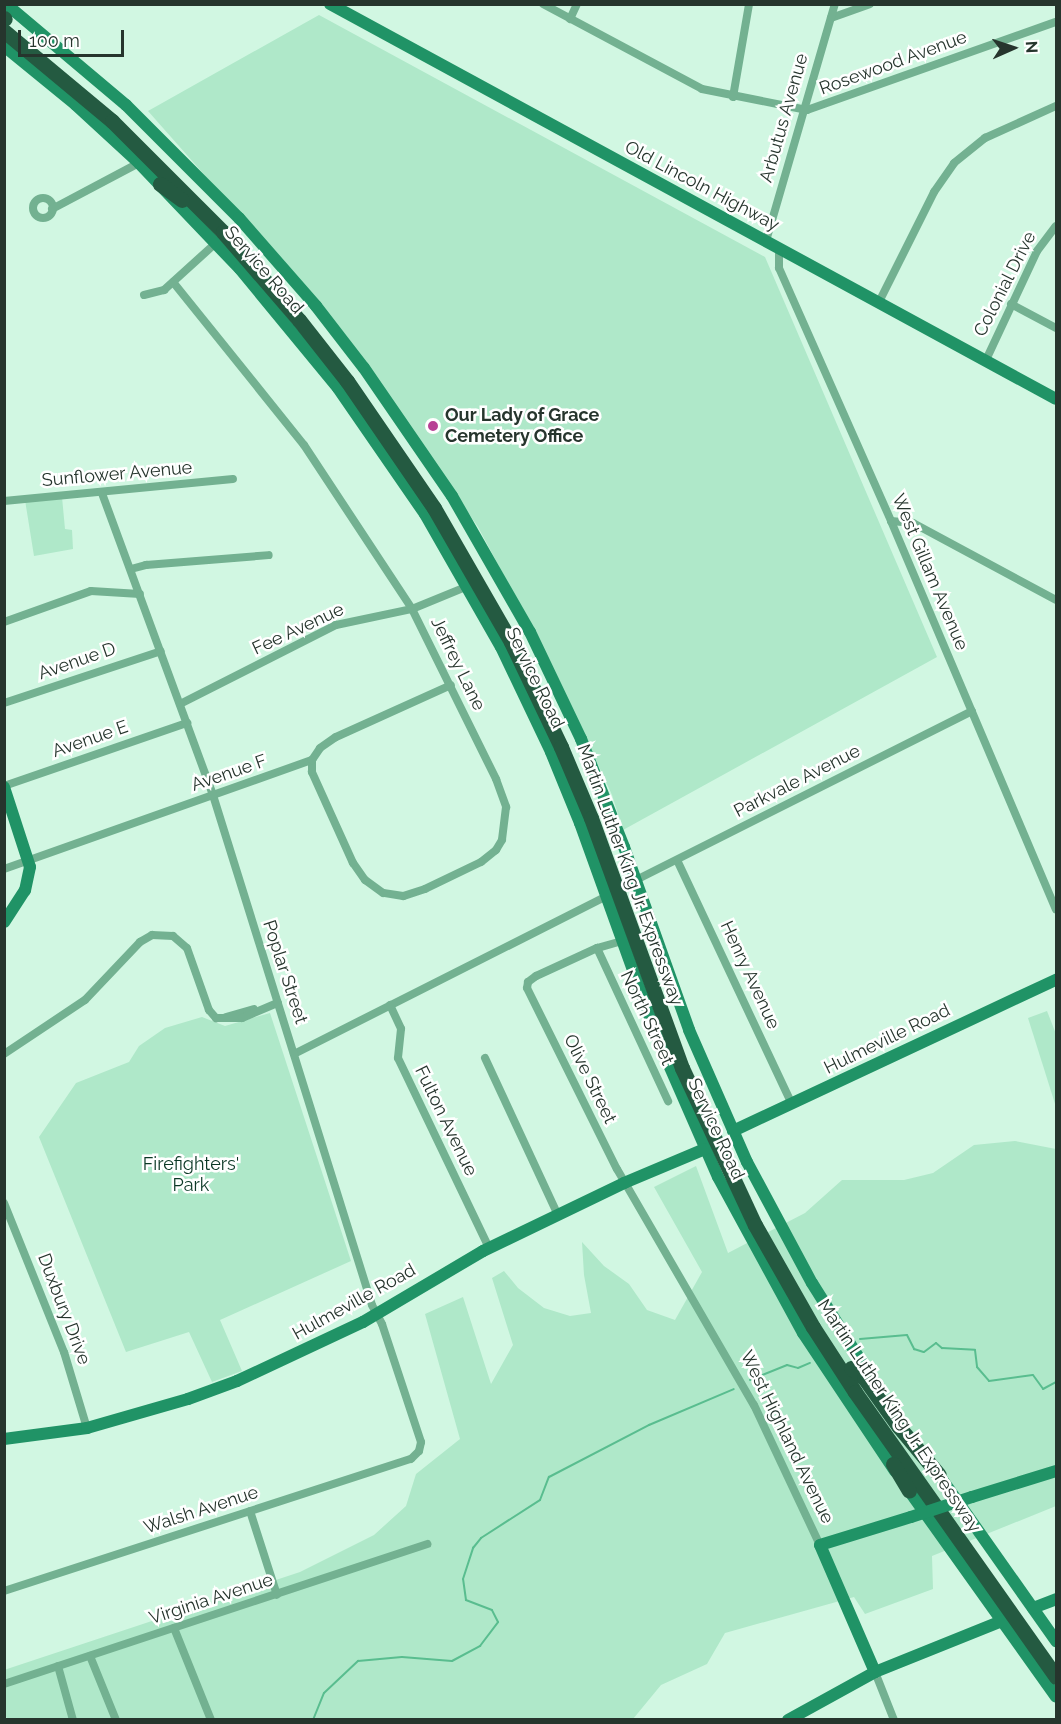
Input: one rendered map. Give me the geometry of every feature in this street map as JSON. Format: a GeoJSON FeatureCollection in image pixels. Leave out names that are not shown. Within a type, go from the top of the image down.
{"type":"FeatureCollection","features":[{"type":"Feature","properties":{"kind":"highway","name":"Martin Luther King Jr. Expressway"},"geometry":{"type":"LineString","coordinates":[[5,19],[118,114],[230,226],[355,375],[442,503],[515,629],[570,743],[603,824],[678,1034],[729,1152],[787,1264],[851,1368],[1056,1661]]}},
{"type":"Feature","properties":{"kind":"highway","name":"Martin Luther King Jr. Expressway"},"geometry":{"type":"LineString","coordinates":[[4,31],[112,121],[299,320],[369,411],[434,508],[493,608],[537,694],[577,783],[658,1007],[707,1127],[765,1243],[833,1360],[1056,1677]]}},
{"type":"Feature","properties":{"kind":"highway"},"geometry":{"type":"LineString","coordinates":[[160,184],[220,237]]}},
{"type":"Feature","properties":{"kind":"highway"},"geometry":{"type":"LineString","coordinates":[[833,1360],[909,1491]]}},
{"type":"Feature","properties":{"kind":"highway"},"geometry":{"type":"LineString","coordinates":[[851,1368],[864,1378],[899,1427],[939,1475]]}},
{"type":"Feature","properties":{"kind":"street","name":"Service Road"},"geometry":{"type":"LineString","coordinates":[[6,4],[126,105],[212,189],[303,291],[387,399],[453,496],[530,632],[581,738],[636,880],[689,1030],[733,1131],[774,1215],[831,1316],[1056,1641]]}},
{"type":"Feature","properties":{"kind":"street","name":"Old Lincoln Highway"},"geometry":{"type":"LineString","coordinates":[[330,4],[1056,399]]}},
{"type":"Feature","properties":{"kind":"street","name":"Rosewood Avenue"},"geometry":{"type":"LineString","coordinates":[[543,4],[702,89],[803,110],[815,109],[1056,22]]}},
{"type":"Feature","properties":{"kind":"street"},"geometry":{"type":"LineString","coordinates":[[570,19],[577,4]]}},
{"type":"Feature","properties":{"kind":"street"},"geometry":{"type":"LineString","coordinates":[[733,97],[749,4]]}},
{"type":"Feature","properties":{"kind":"street","name":"Arbutus Avenue"},"geometry":{"type":"LineString","coordinates":[[766,241],[835,4]]}},
{"type":"Feature","properties":{"kind":"street"},"geometry":{"type":"LineString","coordinates":[[831,18],[870,4]]}},
{"type":"Feature","properties":{"kind":"street"},"geometry":{"type":"LineString","coordinates":[[4,46],[68,98],[160,184]]}},
{"type":"Feature","properties":{"kind":"street"},"geometry":{"type":"LineString","coordinates":[[879,302],[934,192],[954,163],[985,138],[1056,106]]}},
{"type":"Feature","properties":{"kind":"street"},"geometry":{"type":"LineString","coordinates":[[52,209],[139,163]]}},
{"type":"Feature","properties":{"kind":"street","name":"Colonial Drive"},"geometry":{"type":"LineString","coordinates":[[986,360],[1043,241],[1056,226]]}},
{"type":"Feature","properties":{"kind":"street","name":"Service Road"},"geometry":{"type":"LineString","coordinates":[[220,237],[360,418],[424,514],[468,586],[543,734],[580,823],[658,1042],[705,1149],[745,1231],[803,1333],[909,1491],[1056,1697]]}},
{"type":"Feature","properties":{"kind":"street"},"geometry":{"type":"LineString","coordinates":[[144,295],[157,294],[173,282],[220,237]]}},
{"type":"Feature","properties":{"kind":"street","name":"West Gillam Avenue"},"geometry":{"type":"LineString","coordinates":[[779,248],[779,268],[891,521],[1056,909]]}},
{"type":"Feature","properties":{"kind":"street","name":"Jeffrey Lane"},"geometry":{"type":"LineString","coordinates":[[173,282],[304,445],[412,609],[496,778],[506,807],[502,840],[496,850],[481,862],[408,895],[393,895],[376,890],[365,880],[353,863],[315,779],[312,760]]}},
{"type":"Feature","properties":{"kind":"street"},"geometry":{"type":"LineString","coordinates":[[1011,304],[1056,328]]}},
{"type":"Feature","properties":{"kind":"street","name":"Sunflower Avenue"},"geometry":{"type":"LineString","coordinates":[[4,501],[233,479]]}},
{"type":"Feature","properties":{"kind":"street","name":"Poplar Street"},"geometry":{"type":"LineString","coordinates":[[102,493],[213,795],[376,1315],[382,1324],[421,1442],[417,1454],[408,1460]]}},
{"type":"Feature","properties":{"kind":"street"},"geometry":{"type":"LineString","coordinates":[[891,521],[913,523],[1056,600]]}},
{"type":"Feature","properties":{"kind":"street"},"geometry":{"type":"LineString","coordinates":[[131,569],[146,565],[269,555]]}},
{"type":"Feature","properties":{"kind":"street","name":"Fee Avenue"},"geometry":{"type":"LineString","coordinates":[[180,704],[336,625],[412,609],[468,586]]}},
{"type":"Feature","properties":{"kind":"street"},"geometry":{"type":"LineString","coordinates":[[4,622],[90,591],[140,594]]}},
{"type":"Feature","properties":{"kind":"street","name":"Avenue D"},"geometry":{"type":"LineString","coordinates":[[4,704],[161,651]]}},
{"type":"Feature","properties":{"kind":"street","name":"Avenue F"},"geometry":{"type":"LineString","coordinates":[[4,869],[312,760],[320,748],[336,737],[451,685]]}},
{"type":"Feature","properties":{"kind":"street","name":"Parkvale Avenue"},"geometry":{"type":"LineString","coordinates":[[636,880],[972,711]]}},
{"type":"Feature","properties":{"kind":"street","name":"Avenue E"},"geometry":{"type":"LineString","coordinates":[[4,787],[187,723]]}},
{"type":"Feature","properties":{"kind":"street"},"geometry":{"type":"LineString","coordinates":[[4,787],[28,860],[27,885],[4,922]]}},
{"type":"Feature","properties":{"kind":"street","name":"Henry Avenue"},"geometry":{"type":"LineString","coordinates":[[677,860],[792,1104]]}},
{"type":"Feature","properties":{"kind":"street"},"geometry":{"type":"LineString","coordinates":[[294,1054],[607,896]]}},
{"type":"Feature","properties":{"kind":"street"},"geometry":{"type":"LineString","coordinates":[[4,1054],[85,1000],[140,942],[159,934],[173,936],[188,948],[209,1010],[220,1019],[278,1003]]}},
{"type":"Feature","properties":{"kind":"street"},"geometry":{"type":"LineString","coordinates":[[597,948],[622,941]]}},
{"type":"Feature","properties":{"kind":"street","name":"Olive Street"},"geometry":{"type":"LineString","coordinates":[[597,948],[536,976],[528,982],[527,988],[624,1183]]}},
{"type":"Feature","properties":{"kind":"street","name":"North Street"},"geometry":{"type":"LineString","coordinates":[[597,948],[668,1101]]}},
{"type":"Feature","properties":{"kind":"street","name":"Hulmeville Road"},"geometry":{"type":"LineString","coordinates":[[733,1131],[1056,980]]}},
{"type":"Feature","properties":{"kind":"street","name":"Fulton Avenue"},"geometry":{"type":"LineString","coordinates":[[390,1005],[401,1029],[398,1058],[489,1248]]}},
{"type":"Feature","properties":{"kind":"street"},"geometry":{"type":"LineString","coordinates":[[485,1058],[558,1215]]}},
{"type":"Feature","properties":{"kind":"street","name":"Hulmeville Road"},"geometry":{"type":"LineString","coordinates":[[4,1439],[87,1428],[188,1399],[237,1381],[328,1340],[376,1315],[489,1248],[624,1183],[705,1149]]}},
{"type":"Feature","properties":{"kind":"street","name":"West Highland Avenue"},"geometry":{"type":"LineString","coordinates":[[624,1183],[754,1405],[820,1545],[894,1719]]}},
{"type":"Feature","properties":{"kind":"street","name":"Duxbury Drive"},"geometry":{"type":"LineString","coordinates":[[4,1203],[64,1353],[87,1428]]}},
{"type":"Feature","properties":{"kind":"street","name":"Walsh Avenue"},"geometry":{"type":"LineString","coordinates":[[4,1591],[408,1460]]}},
{"type":"Feature","properties":{"kind":"street"},"geometry":{"type":"LineString","coordinates":[[820,1545],[1056,1471]]}},
{"type":"Feature","properties":{"kind":"street"},"geometry":{"type":"LineString","coordinates":[[250,1511],[278,1595]]}},
{"type":"Feature","properties":{"kind":"street","name":"Virginia Avenue"},"geometry":{"type":"LineString","coordinates":[[4,1684],[427,1544]]}},
{"type":"Feature","properties":{"kind":"street"},"geometry":{"type":"LineString","coordinates":[[1033,1608],[1056,1599]]}},
{"type":"Feature","properties":{"kind":"street"},"geometry":{"type":"LineString","coordinates":[[788,1719],[875,1672],[1002,1621]]}},
{"type":"Feature","properties":{"kind":"street"},"geometry":{"type":"LineString","coordinates":[[174,1628],[211,1719]]}},
{"type":"Feature","properties":{"kind":"street"},"geometry":{"type":"LineString","coordinates":[[90,1656],[116,1719]]}},
{"type":"Feature","properties":{"kind":"street"},"geometry":{"type":"LineString","coordinates":[[58,1666],[73,1719]]}},
{"type":"Feature","properties":{"kind":"green space"},"geometry":{"type":"Polygon","coordinates":[[[319,15],[765,257],[937,657],[623,830],[612,795],[554,669],[478,527],[346,335],[148,111],[319,15]]]}},
{"type":"Feature","properties":{"kind":"green space"},"geometry":{"type":"Polygon","coordinates":[[[62,497],[65,529],[72,530],[73,549],[34,556],[25,500],[62,497]]]}},
{"type":"Feature","properties":{"kind":"green space"},"geometry":{"type":"Polygon","coordinates":[[[1047,1011],[1056,1034],[1056,1107],[1028,1018],[1047,1011]]]}},
{"type":"Feature","properties":{"kind":"green space","name":"Firefighters' Park"},"geometry":{"type":"Polygon","coordinates":[[[270,1013],[351,1261],[220,1320],[242,1371],[212,1382],[189,1332],[126,1352],[39,1137],[76,1083],[129,1062],[139,1046],[165,1028],[202,1017],[225,1026],[270,1013]]]}},
{"type":"Feature","properties":{"kind":"green space"},"geometry":{"type":"Polygon","coordinates":[[[1015,1141],[1056,1149],[1056,1506],[932,1556],[933,1589],[865,1614],[854,1597],[725,1633],[707,1664],[661,1685],[633,1719],[7,1719],[4,1711],[4,1670],[300,1572],[374,1535],[406,1506],[416,1474],[460,1439],[425,1314],[463,1297],[491,1384],[513,1345],[492,1278],[504,1271],[518,1288],[544,1308],[570,1316],[591,1313],[584,1275],[582,1242],[604,1266],[629,1284],[647,1310],[675,1320],[702,1272],[654,1187],[696,1166],[728,1253],[805,1213],[842,1180],[904,1180],[933,1173],[974,1145],[1015,1141]]]}},
{"type":"Feature","properties":{"kind":"waterway"},"geometry":{"type":"LineString","coordinates":[[860,1339],[907,1335],[914,1349],[924,1352],[936,1343],[942,1348],[975,1350],[977,1367],[989,1381],[1033,1375],[1043,1389],[1056,1382]]}},
{"type":"Feature","properties":{"kind":"waterway"},"geometry":{"type":"LineString","coordinates":[[750,1380],[787,1365],[798,1368],[810,1363]]}},
{"type":"Feature","properties":{"kind":"waterway"},"geometry":{"type":"LineString","coordinates":[[313,1720],[324,1693],[358,1661],[402,1657],[452,1661],[480,1646],[498,1622],[492,1610],[466,1600],[463,1579],[473,1548],[481,1538],[540,1500],[549,1477],[649,1425],[734,1389]]}},
{"type":"Feature","properties":{"kind":"place","name":"Our Lady of Grace Cemetery Office"},"geometry":{"type":"Point","coordinates":[433,426]}}]}
